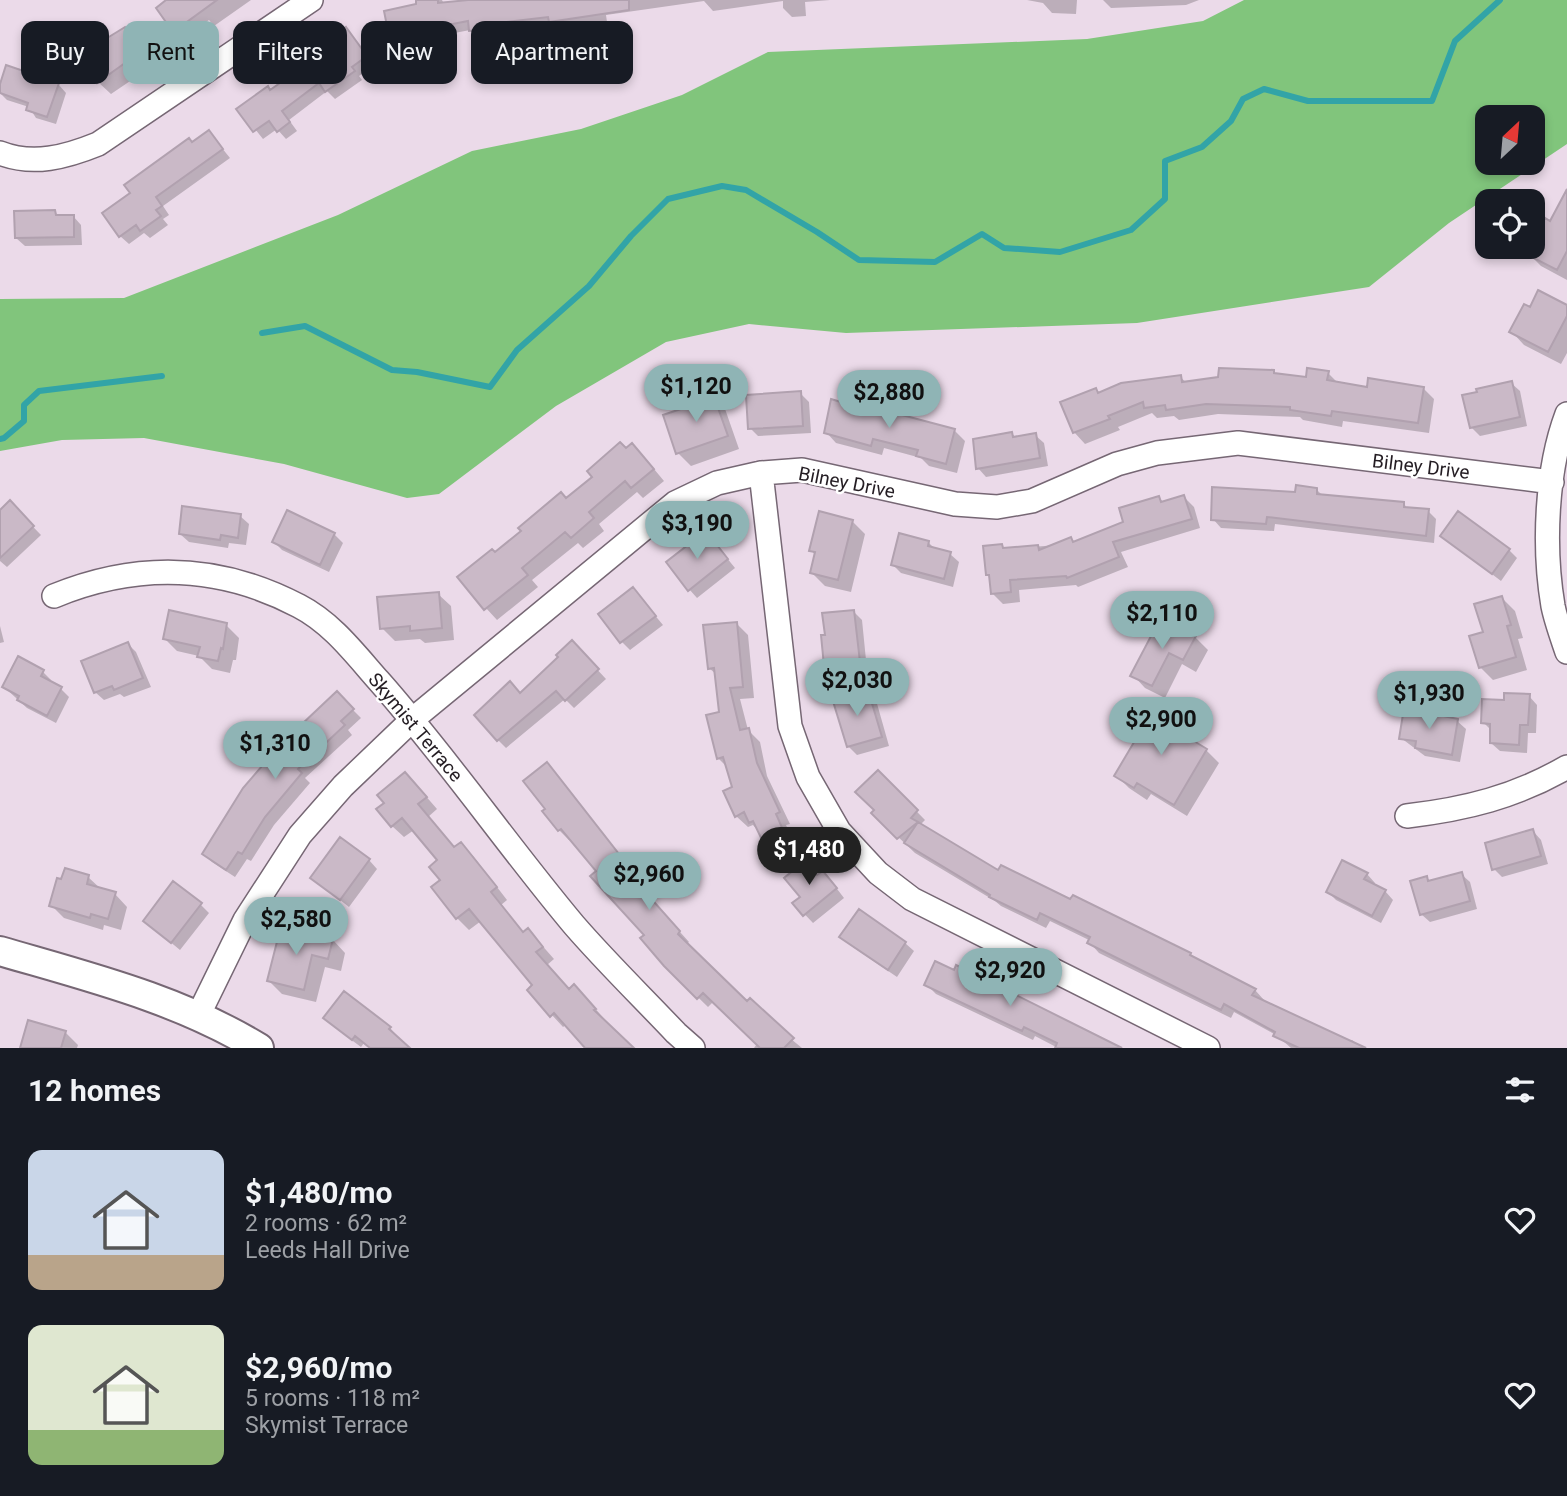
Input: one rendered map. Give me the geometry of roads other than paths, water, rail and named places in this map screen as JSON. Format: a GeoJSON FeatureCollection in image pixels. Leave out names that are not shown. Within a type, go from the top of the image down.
{"type":"FeatureCollection","features":[{"type":"Feature","properties":{"kind":"street"},"geometry":{"type":"LineString","coordinates":[[0,153],[27,159],[50,159],[74,154],[98,144],[311,0]]}},
{"type":"Feature","properties":{"kind":"street"},"geometry":{"type":"LineString","coordinates":[[1567,414],[1560,434],[1552,482],[1547,545],[1554,607],[1567,652]]}},
{"type":"Feature","properties":{"kind":"street","name":"Bilney Drive"},"geometry":{"type":"LineString","coordinates":[[198,1016],[245,920],[300,835],[343,786],[412,719],[675,503],[717,483],[761,473],[802,470],[954,504],[997,507],[1032,501],[1117,464],[1157,453],[1238,443],[1552,482]]}},
{"type":"Feature","properties":{"kind":"street"},"geometry":{"type":"LineString","coordinates":[[761,473],[790,726],[807,777],[839,831],[878,873],[912,899],[1184,1043],[1208,1048]]}},
{"type":"Feature","properties":{"kind":"street","name":"Skymist Terrace"},"geometry":{"type":"LineString","coordinates":[[54,596],[119,576],[153,572],[210,574],[250,583],[301,606],[332,628],[412,719],[575,926],[693,1048]]}},
{"type":"Feature","properties":{"kind":"street"},"geometry":{"type":"LineString","coordinates":[[1407,816],[1441,812],[1502,798],[1536,785],[1567,767]]}},
{"type":"Feature","properties":{"kind":"street"},"geometry":{"type":"LineString","coordinates":[[2,957],[123,986],[198,1016],[259,1048]]}},
{"type":"Feature","properties":{"kind":"waterway"},"geometry":{"type":"LineString","coordinates":[[262,333],[305,326],[392,370],[417,372],[490,387],[517,350],[589,286],[631,236],[668,199],[722,186],[746,190],[859,260],[935,262],[982,234],[1004,248],[1060,252],[1131,230],[1165,199],[1165,161],[1202,147],[1231,121],[1243,99],[1264,89],[1308,101],[1432,101],[1455,41],[1500,0]]}},
{"type":"Feature","properties":{"kind":"waterway"},"geometry":{"type":"LineString","coordinates":[[0,439],[24,421],[24,405],[39,391],[162,376]]}}]}
